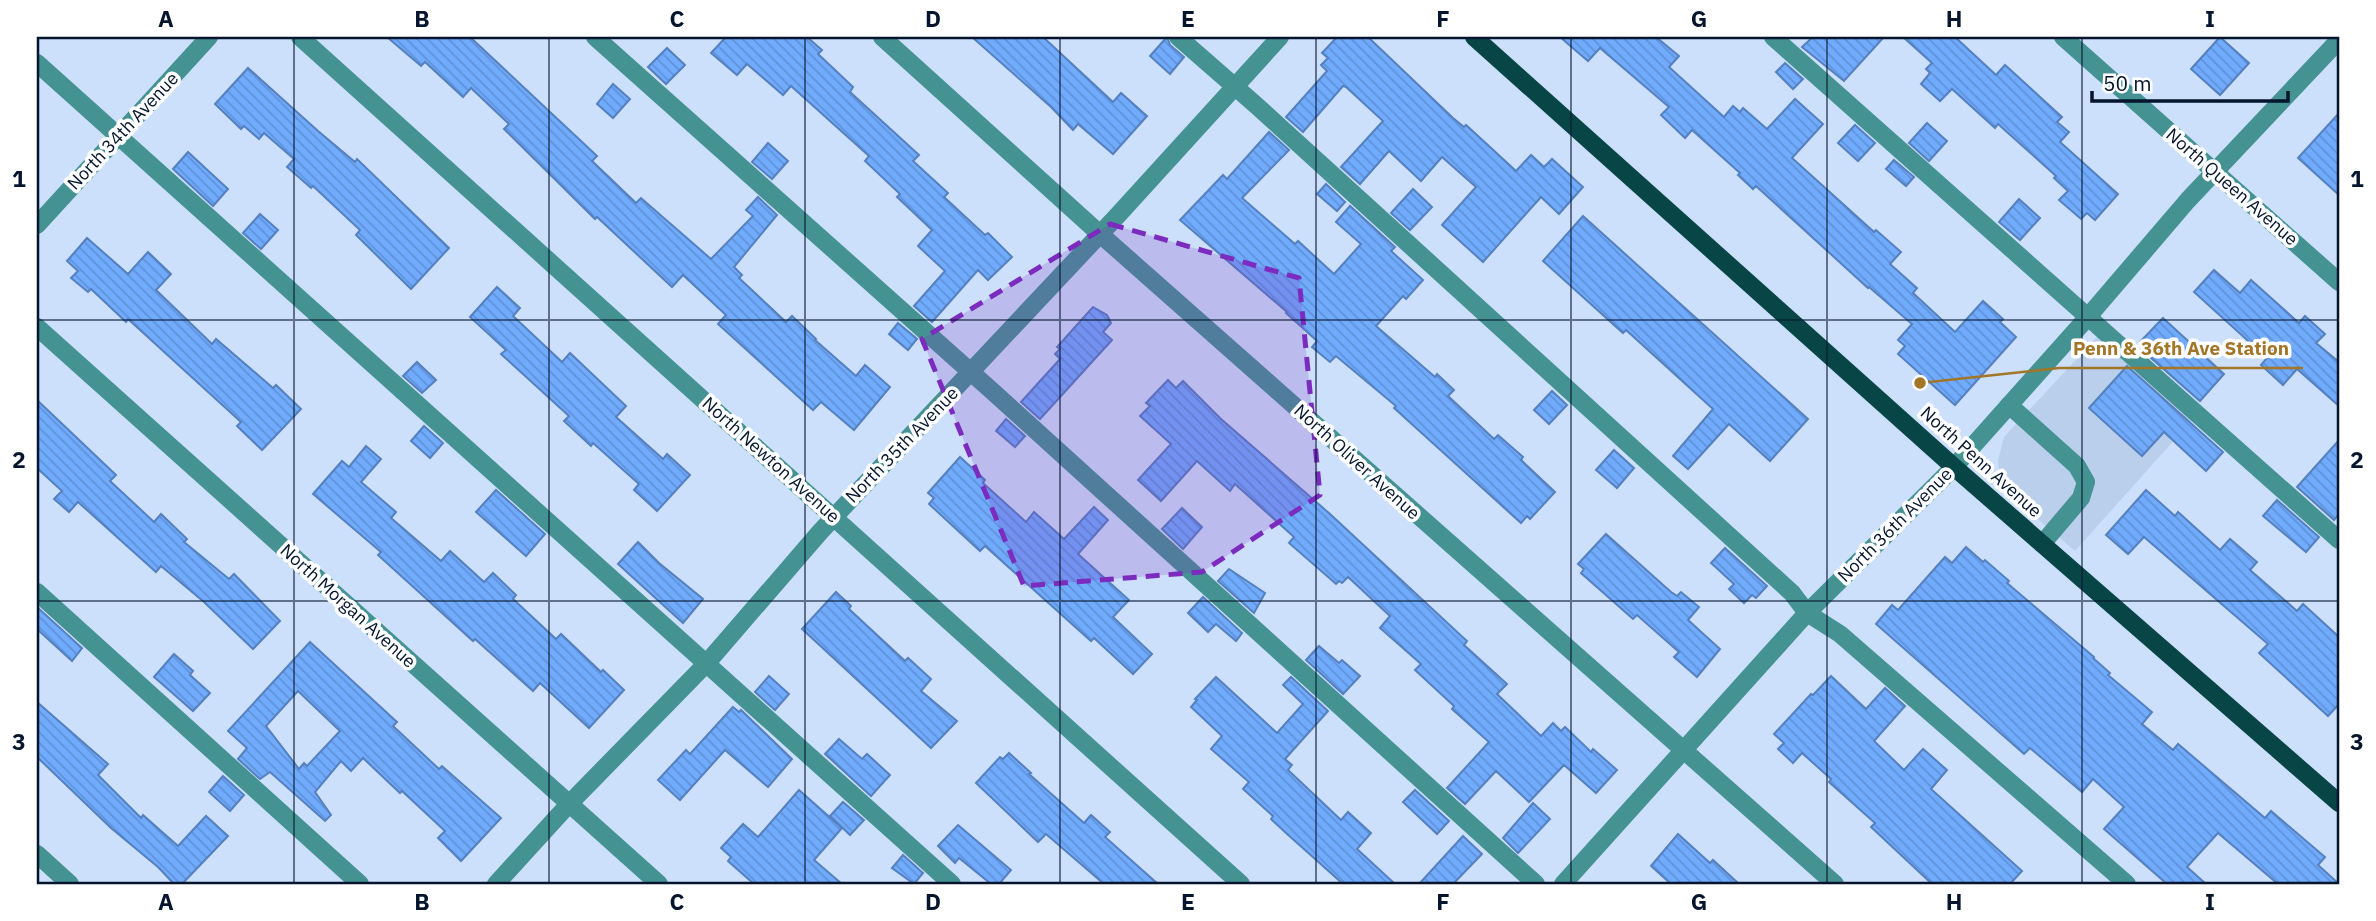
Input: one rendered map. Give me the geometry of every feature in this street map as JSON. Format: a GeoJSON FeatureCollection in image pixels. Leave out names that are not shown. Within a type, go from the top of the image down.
{"type":"FeatureCollection","features":[{"type":"Feature","properties":{"kind":"main road","name":"North Penn Avenue"},"geometry":{"type":"LineString","coordinates":[[1474,37],[1954,467],[2339,803]]}},
{"type":"Feature","properties":{"kind":"street","name":"North 34th Avenue"},"geometry":{"type":"LineString","coordinates":[[37,225],[209,37]]}},
{"type":"Feature","properties":{"kind":"street","name":"North Newton Avenue"},"geometry":{"type":"LineString","coordinates":[[300,37],[1241,884]]}},
{"type":"Feature","properties":{"kind":"street"},"geometry":{"type":"LineString","coordinates":[[595,37],[972,372],[1536,884]]}},
{"type":"Feature","properties":{"kind":"street","name":"North Oliver Avenue"},"geometry":{"type":"LineString","coordinates":[[882,37],[1682,752],[1835,884]]}},
{"type":"Feature","properties":{"kind":"street"},"geometry":{"type":"LineString","coordinates":[[1178,37],[1792,593],[1807,613],[1840,634],[2127,884]]}},
{"type":"Feature","properties":{"kind":"street","name":"North 35th Avenue"},"geometry":{"type":"LineString","coordinates":[[496,884],[569,804],[706,664],[834,517],[972,372],[1280,37]]}},
{"type":"Feature","properties":{"kind":"street"},"geometry":{"type":"LineString","coordinates":[[1773,37],[2339,540]]}},
{"type":"Feature","properties":{"kind":"street","name":"North Queen Avenue"},"geometry":{"type":"LineString","coordinates":[[2063,37],[2339,282]]}},
{"type":"Feature","properties":{"kind":"street","name":"North 36th Avenue"},"geometry":{"type":"LineString","coordinates":[[1563,884],[1807,613],[1954,467],[2214,172],[2339,40]]}},
{"type":"Feature","properties":{"kind":"street"},"geometry":{"type":"LineString","coordinates":[[37,63],[952,884]]}},
{"type":"Feature","properties":{"kind":"street","name":"North Morgan Avenue"},"geometry":{"type":"LineString","coordinates":[[37,327],[659,884]]}},
{"type":"Feature","properties":{"kind":"street"},"geometry":{"type":"LineString","coordinates":[[2009,405],[2077,466],[2086,482],[2081,498],[2042,544]]}},
{"type":"Feature","properties":{"kind":"street"},"geometry":{"type":"LineString","coordinates":[[37,592],[360,884]]}},
{"type":"Feature","properties":{"kind":"street"},"geometry":{"type":"LineString","coordinates":[[37,854],[70,884]]}},
{"type":"Feature","properties":{"kind":"highlighted area"},"geometry":{"type":"Polygon","coordinates":[[[1110,224],[1299,278],[1320,495],[1202,572],[1024,586],[922,339],[1110,224]]]}},
{"type":"Feature","properties":{"kind":"shaded area"},"geometry":{"type":"Polygon","coordinates":[[[2099,335],[2193,419],[2075,551],[2008,493],[2000,480],[1998,460],[2004,437],[2099,335]]]}},
{"type":"Feature","properties":{"kind":"building"},"geometry":{"type":"Polygon","coordinates":[[[387,37],[470,37],[597,156],[592,161],[636,203],[641,198],[711,259],[753,216],[746,210],[758,197],[777,215],[734,267],[742,275],[739,278],[786,322],[792,316],[856,376],[865,365],[890,387],[854,430],[821,402],[813,410],[718,324],[726,315],[683,275],[672,287],[597,217],[595,219],[504,129],[509,124],[471,88],[463,97],[425,62],[421,66],[387,37]]]}},
{"type":"Feature","properties":{"kind":"building"},"geometry":{"type":"Polygon","coordinates":[[[726,37],[807,37],[822,50],[818,54],[853,87],[850,92],[919,155],[913,161],[948,193],[944,197],[985,235],[988,233],[1012,257],[988,280],[978,270],[932,322],[914,306],[945,271],[918,246],[932,230],[897,197],[900,194],[865,161],[869,156],[791,86],[783,95],[747,64],[737,75],[711,53],[726,37]]]}},
{"type":"Feature","properties":{"kind":"building"},"geometry":{"type":"Polygon","coordinates":[[[972,37],[1043,37],[1113,102],[1121,93],[1147,116],[1113,154],[1078,124],[1073,130],[972,37]]]}},
{"type":"Feature","properties":{"kind":"building"},"geometry":{"type":"Polygon","coordinates":[[[1167,37],[1170,45],[1184,57],[1170,74],[1150,56],[1167,37]]]}},
{"type":"Feature","properties":{"kind":"building"},"geometry":{"type":"Polygon","coordinates":[[[1337,37],[1368,37],[1453,118],[1464,127],[1466,125],[1516,171],[1531,155],[1544,167],[1552,159],[1583,187],[1559,214],[1541,197],[1483,262],[1442,225],[1476,187],[1442,157],[1421,181],[1389,151],[1360,184],[1341,167],[1383,121],[1346,87],[1343,86],[1303,132],[1286,117],[1327,71],[1321,65],[1328,58],[1322,53],[1337,37]]]}},
{"type":"Feature","properties":{"kind":"building"},"geometry":{"type":"Polygon","coordinates":[[[1560,37],[1656,37],[1679,56],[1669,67],[1724,117],[1733,106],[1740,112],[1743,108],[1767,129],[1795,99],[1823,124],[1792,158],[1874,232],[1876,230],[1901,252],[1890,264],[1917,288],[1913,293],[1955,332],[1983,301],[2003,319],[2000,322],[2016,337],[1955,405],[1898,354],[1905,346],[1898,340],[1912,324],[1868,288],[1756,186],[1753,189],[1738,175],[1740,173],[1692,130],[1685,138],[1661,115],[1669,107],[1600,48],[1588,61],[1560,37]]]}},
{"type":"Feature","properties":{"kind":"building"},"geometry":{"type":"Polygon","coordinates":[[[1813,37],[1884,37],[1844,81],[1802,47],[1813,37]]]}},
{"type":"Feature","properties":{"kind":"building"},"geometry":{"type":"Polygon","coordinates":[[[1903,37],[1955,37],[1996,75],[2005,65],[2062,117],[2057,122],[2069,132],[2060,142],[2118,194],[2095,220],[2087,213],[2081,219],[2059,200],[2068,191],[2054,178],[2056,176],[1998,124],[1995,128],[1952,89],[1940,101],[1921,84],[1930,73],[1926,69],[1932,63],[1903,37]]]}},
{"type":"Feature","properties":{"kind":"building"},"geometry":{"type":"Polygon","coordinates":[[[2220,37],[2249,63],[2220,95],[2191,69],[2220,37]]]}},
{"type":"Feature","properties":{"kind":"building"},"geometry":{"type":"Polygon","coordinates":[[[667,48],[685,65],[666,84],[648,67],[667,48]]]}},
{"type":"Feature","properties":{"kind":"building"},"geometry":{"type":"Polygon","coordinates":[[[1785,63],[1803,79],[1793,89],[1776,72],[1785,63]]]}},
{"type":"Feature","properties":{"kind":"building"},"geometry":{"type":"Polygon","coordinates":[[[248,68],[355,162],[357,159],[449,248],[411,289],[356,235],[360,230],[313,186],[311,188],[287,167],[294,159],[264,133],[259,139],[244,126],[241,129],[215,104],[248,68]]]}},
{"type":"Feature","properties":{"kind":"building"},"geometry":{"type":"Polygon","coordinates":[[[613,84],[630,99],[613,118],[597,104],[613,84]]]}},
{"type":"Feature","properties":{"kind":"building"},"geometry":{"type":"Polygon","coordinates":[[[2339,113],[2339,195],[2298,158],[2339,113]]]}},
{"type":"Feature","properties":{"kind":"building"},"geometry":{"type":"Polygon","coordinates":[[[1927,123],[1947,141],[1929,161],[1909,143],[1927,123]]]}},
{"type":"Feature","properties":{"kind":"building"},"geometry":{"type":"Polygon","coordinates":[[[1855,125],[1875,143],[1858,161],[1838,143],[1855,125]]]}},
{"type":"Feature","properties":{"kind":"building"},"geometry":{"type":"Polygon","coordinates":[[[1269,132],[1289,150],[1242,198],[1295,244],[1298,241],[1334,274],[1361,244],[1336,222],[1350,206],[1395,247],[1391,251],[1423,280],[1406,299],[1403,296],[1376,326],[1435,377],[1437,374],[1454,390],[1448,396],[1494,439],[1498,435],[1523,457],[1521,460],[1555,492],[1530,519],[1527,516],[1521,523],[1394,408],[1396,406],[1336,356],[1330,362],[1312,347],[1317,341],[1287,312],[1180,220],[1223,175],[1227,179],[1269,132]]]}},
{"type":"Feature","properties":{"kind":"building"},"geometry":{"type":"Polygon","coordinates":[[[768,143],[788,161],[772,179],[752,162],[768,143]]]}},
{"type":"Feature","properties":{"kind":"building"},"geometry":{"type":"Polygon","coordinates":[[[188,152],[228,189],[213,206],[173,169],[188,152]]]}},
{"type":"Feature","properties":{"kind":"building"},"geometry":{"type":"Polygon","coordinates":[[[1894,160],[1914,177],[1906,186],[1886,169],[1894,160]]]}},
{"type":"Feature","properties":{"kind":"building"},"geometry":{"type":"Polygon","coordinates":[[[1326,184],[1345,202],[1337,211],[1317,194],[1326,184]]]}},
{"type":"Feature","properties":{"kind":"building"},"geometry":{"type":"Polygon","coordinates":[[[1413,189],[1432,207],[1410,230],[1391,213],[1413,189]]]}},
{"type":"Feature","properties":{"kind":"building"},"geometry":{"type":"Polygon","coordinates":[[[2019,199],[2040,218],[2020,240],[1999,222],[2019,199]]]}},
{"type":"Feature","properties":{"kind":"building"},"geometry":{"type":"Polygon","coordinates":[[[260,214],[278,230],[261,249],[243,233],[260,214]]]}},
{"type":"Feature","properties":{"kind":"building"},"geometry":{"type":"Polygon","coordinates":[[[1583,216],[1808,419],[1770,461],[1729,424],[1688,469],[1673,456],[1713,409],[1626,330],[1623,333],[1543,261],[1583,216]]]}},
{"type":"Feature","properties":{"kind":"building"},"geometry":{"type":"Polygon","coordinates":[[[87,238],[128,274],[148,252],[171,274],[156,290],[212,344],[216,339],[273,388],[276,385],[301,409],[262,450],[237,426],[241,422],[128,319],[126,322],[91,289],[88,292],[71,278],[78,271],[67,261],[87,238]]]}},
{"type":"Feature","properties":{"kind":"building"},"geometry":{"type":"Polygon","coordinates":[[[2214,270],[2240,293],[2251,280],[2299,323],[2305,316],[2325,334],[2316,343],[2339,362],[2339,406],[2297,369],[2283,385],[2261,365],[2267,358],[2194,292],[2214,270]]]}},
{"type":"Feature","properties":{"kind":"building"},"geometry":{"type":"Polygon","coordinates":[[[497,287],[520,308],[513,316],[562,362],[570,353],[626,406],[616,417],[663,459],[667,454],[690,475],[657,511],[634,490],[639,484],[564,421],[569,416],[501,354],[506,350],[470,317],[497,287]]]}},
{"type":"Feature","properties":{"kind":"building"},"geometry":{"type":"Polygon","coordinates":[[[1093,307],[1107,315],[1111,323],[1103,332],[1112,340],[1040,419],[1021,402],[1060,359],[1055,354],[1060,349],[1057,347],[1093,307]]]}},
{"type":"Feature","properties":{"kind":"building"},"geometry":{"type":"Polygon","coordinates":[[[2163,318],[2224,374],[2200,401],[2142,350],[2145,346],[2140,342],[2163,318]]]}},
{"type":"Feature","properties":{"kind":"building"},"geometry":{"type":"Polygon","coordinates":[[[898,323],[917,339],[908,350],[889,334],[898,323]]]}},
{"type":"Feature","properties":{"kind":"building"},"geometry":{"type":"Polygon","coordinates":[[[417,362],[436,380],[422,393],[403,376],[417,362]]]}},
{"type":"Feature","properties":{"kind":"building"},"geometry":{"type":"Polygon","coordinates":[[[2127,366],[2223,452],[2206,471],[2164,432],[2142,456],[2089,408],[2127,366]]]}},
{"type":"Feature","properties":{"kind":"building"},"geometry":{"type":"Polygon","coordinates":[[[1168,380],[1176,388],[1183,381],[1221,419],[1330,514],[1467,641],[1464,645],[1507,684],[1497,694],[1541,736],[1553,723],[1561,731],[1565,727],[1591,752],[1593,749],[1617,770],[1596,793],[1564,765],[1529,802],[1496,771],[1465,804],[1447,788],[1489,742],[1452,709],[1454,706],[1415,670],[1421,664],[1380,628],[1390,616],[1348,577],[1342,583],[1339,581],[1336,584],[1289,543],[1294,537],[1235,484],[1230,491],[1197,461],[1161,501],[1138,480],[1171,444],[1140,416],[1150,406],[1146,403],[1168,380]]]}},
{"type":"Feature","properties":{"kind":"building"},"geometry":{"type":"Polygon","coordinates":[[[1552,391],[1567,405],[1549,424],[1534,410],[1552,391]]]}},
{"type":"Feature","properties":{"kind":"building"},"geometry":{"type":"Polygon","coordinates":[[[37,400],[116,475],[110,481],[154,522],[161,514],[187,539],[184,542],[229,579],[234,574],[280,621],[253,649],[204,602],[161,566],[156,572],[78,502],[69,512],[54,499],[62,491],[37,468],[37,400]]]}},
{"type":"Feature","properties":{"kind":"building"},"geometry":{"type":"Polygon","coordinates":[[[1006,419],[1025,436],[1015,447],[996,431],[1006,419]]]}},
{"type":"Feature","properties":{"kind":"building"},"geometry":{"type":"Polygon","coordinates":[[[424,426],[443,443],[430,458],[411,441],[424,426]]]}},
{"type":"Feature","properties":{"kind":"building"},"geometry":{"type":"Polygon","coordinates":[[[2339,440],[2339,514],[2334,520],[2297,487],[2339,440]]]}},
{"type":"Feature","properties":{"kind":"building"},"geometry":{"type":"Polygon","coordinates":[[[366,446],[381,459],[361,482],[396,512],[391,518],[441,561],[450,551],[484,582],[493,573],[516,595],[513,599],[556,639],[561,634],[624,690],[589,728],[540,683],[533,691],[475,639],[473,641],[378,555],[381,552],[313,494],[342,461],[349,467],[366,446]]]}},
{"type":"Feature","properties":{"kind":"building"},"geometry":{"type":"Polygon","coordinates":[[[1614,450],[1634,468],[1617,488],[1596,470],[1614,450]]]}},
{"type":"Feature","properties":{"kind":"building"},"geometry":{"type":"Polygon","coordinates":[[[960,457],[985,480],[983,483],[1026,522],[1034,512],[1064,539],[1094,507],[1108,520],[1078,554],[1129,600],[1113,617],[1152,654],[1133,674],[1094,638],[1091,641],[985,546],[980,551],[929,504],[934,498],[928,493],[960,457]]]}},
{"type":"Feature","properties":{"kind":"building"},"geometry":{"type":"Polygon","coordinates":[[[496,490],[545,534],[526,556],[476,512],[496,490]]]}},
{"type":"Feature","properties":{"kind":"building"},"geometry":{"type":"Polygon","coordinates":[[[2146,490],[2175,516],[2178,512],[2220,550],[2230,539],[2257,562],[2250,570],[2297,611],[2303,604],[2339,637],[2339,704],[2328,716],[2259,653],[2268,644],[2144,537],[2128,554],[2106,535],[2146,490]]]}},
{"type":"Feature","properties":{"kind":"building"},"geometry":{"type":"Polygon","coordinates":[[[2277,500],[2319,537],[2306,552],[2263,516],[2277,500]]]}},
{"type":"Feature","properties":{"kind":"building"},"geometry":{"type":"Polygon","coordinates":[[[1182,508],[1202,527],[1183,549],[1162,529],[1182,508]]]}},
{"type":"Feature","properties":{"kind":"building"},"geometry":{"type":"Polygon","coordinates":[[[1606,534],[1671,592],[1677,596],[1681,592],[1699,607],[1688,620],[1720,649],[1697,677],[1674,657],[1679,652],[1637,615],[1633,619],[1581,573],[1584,569],[1578,564],[1606,534]]]}},
{"type":"Feature","properties":{"kind":"building"},"geometry":{"type":"Polygon","coordinates":[[[638,542],[703,599],[683,623],[618,564],[638,542]]]}},
{"type":"Feature","properties":{"kind":"building"},"geometry":{"type":"Polygon","coordinates":[[[1966,547],[2009,581],[2007,583],[2094,657],[2110,673],[2108,675],[2152,712],[2142,724],[2173,750],[2178,744],[2265,818],[2271,811],[2325,857],[2318,865],[2339,884],[2278,884],[2218,833],[2187,867],[2206,884],[2167,884],[2104,829],[2124,807],[2093,779],[2082,792],[2030,748],[2024,754],[1876,624],[1892,605],[1898,610],[1945,557],[1952,563],[1966,547]]]}},
{"type":"Feature","properties":{"kind":"building"},"geometry":{"type":"Polygon","coordinates":[[[1725,548],[1767,586],[1756,598],[1752,595],[1744,603],[1729,589],[1734,584],[1711,563],[1725,548]]]}},
{"type":"Feature","properties":{"kind":"building"},"geometry":{"type":"Polygon","coordinates":[[[1229,569],[1265,593],[1254,613],[1218,581],[1229,569]]]}},
{"type":"Feature","properties":{"kind":"building"},"geometry":{"type":"Polygon","coordinates":[[[836,592],[851,606],[849,609],[905,661],[908,658],[931,679],[921,691],[957,721],[931,748],[802,629],[836,592]]]}},
{"type":"Feature","properties":{"kind":"building"},"geometry":{"type":"Polygon","coordinates":[[[1203,597],[1242,633],[1236,641],[1216,624],[1208,632],[1188,613],[1203,597]]]}},
{"type":"Feature","properties":{"kind":"building"},"geometry":{"type":"Polygon","coordinates":[[[37,607],[82,648],[72,661],[37,629],[37,607]]]}},
{"type":"Feature","properties":{"kind":"building"},"geometry":{"type":"Polygon","coordinates":[[[310,642],[397,722],[393,726],[439,769],[442,766],[501,818],[461,861],[438,838],[445,831],[363,758],[351,771],[341,761],[315,792],[331,815],[325,821],[270,772],[260,779],[238,759],[247,748],[228,731],[310,642]],[[298,691],[266,726],[299,769],[304,763],[307,766],[340,731],[298,691]]]}},
{"type":"Feature","properties":{"kind":"building"},"geometry":{"type":"Polygon","coordinates":[[[1319,646],[1339,663],[1342,660],[1360,676],[1343,694],[1306,660],[1319,646]]]}},
{"type":"Feature","properties":{"kind":"building"},"geometry":{"type":"Polygon","coordinates":[[[174,654],[193,671],[190,675],[210,693],[193,711],[154,677],[174,654]]]}},
{"type":"Feature","properties":{"kind":"building"},"geometry":{"type":"Polygon","coordinates":[[[769,676],[789,694],[775,710],[755,692],[769,676]]]}},
{"type":"Feature","properties":{"kind":"building"},"geometry":{"type":"Polygon","coordinates":[[[1831,676],[1866,709],[1885,688],[1905,706],[1874,741],[1904,770],[1923,749],[1947,770],[1931,789],[2022,871],[2010,884],[1932,884],[1871,827],[1875,823],[1829,782],[1831,779],[1802,753],[1793,763],[1778,749],[1784,743],[1774,734],[1831,676]]]}},
{"type":"Feature","properties":{"kind":"building"},"geometry":{"type":"Polygon","coordinates":[[[1216,677],[1277,733],[1303,704],[1283,685],[1291,677],[1328,711],[1285,759],[1292,765],[1288,770],[1341,820],[1348,812],[1371,833],[1357,849],[1395,884],[1343,884],[1271,819],[1273,816],[1243,789],[1249,782],[1211,749],[1222,736],[1191,707],[1216,677]]]}},
{"type":"Feature","properties":{"kind":"building"},"geometry":{"type":"Polygon","coordinates":[[[37,702],[108,764],[98,775],[141,818],[143,815],[178,846],[206,816],[228,836],[182,884],[174,884],[37,757],[37,702]]]}},
{"type":"Feature","properties":{"kind":"building"},"geometry":{"type":"Polygon","coordinates":[[[733,707],[739,712],[741,710],[792,759],[768,787],[725,750],[680,800],[658,780],[686,750],[690,754],[733,707]]]}},
{"type":"Feature","properties":{"kind":"building"},"geometry":{"type":"Polygon","coordinates":[[[839,739],[862,759],[867,754],[890,775],[871,796],[825,754],[839,739]]]}},
{"type":"Feature","properties":{"kind":"building"},"geometry":{"type":"Polygon","coordinates":[[[1009,753],[1084,823],[1091,815],[1110,832],[1105,837],[1158,884],[1104,884],[1046,834],[1038,842],[976,783],[1000,757],[1003,759],[1009,753]]]}},
{"type":"Feature","properties":{"kind":"building"},"geometry":{"type":"Polygon","coordinates":[[[223,776],[244,795],[230,811],[209,792],[223,776]]]}},
{"type":"Feature","properties":{"kind":"building"},"geometry":{"type":"Polygon","coordinates":[[[799,790],[842,828],[814,860],[842,884],[754,884],[728,861],[731,857],[721,848],[743,824],[758,837],[799,790]]]}},
{"type":"Feature","properties":{"kind":"building"},"geometry":{"type":"Polygon","coordinates":[[[1415,790],[1449,821],[1437,834],[1403,802],[1415,790]]]}},
{"type":"Feature","properties":{"kind":"building"},"geometry":{"type":"Polygon","coordinates":[[[843,802],[864,820],[850,835],[830,816],[843,802]]]}},
{"type":"Feature","properties":{"kind":"building"},"geometry":{"type":"Polygon","coordinates":[[[1533,803],[1550,819],[1518,853],[1503,838],[1533,803]]]}},
{"type":"Feature","properties":{"kind":"building"},"geometry":{"type":"Polygon","coordinates":[[[958,825],[1011,870],[999,884],[991,884],[959,858],[955,863],[938,846],[958,825]]]}},
{"type":"Feature","properties":{"kind":"building"},"geometry":{"type":"Polygon","coordinates":[[[1678,834],[1710,863],[1713,860],[1739,884],[1671,884],[1651,866],[1678,834]]]}},
{"type":"Feature","properties":{"kind":"building"},"geometry":{"type":"Polygon","coordinates":[[[1463,836],[1482,854],[1453,884],[1419,884],[1463,836]]]}},
{"type":"Feature","properties":{"kind":"building"},"geometry":{"type":"Polygon","coordinates":[[[903,855],[923,873],[914,884],[892,868],[903,855]]]}},
{"type":"Feature","properties":{"kind":"place","name":"Penn & 36th Ave Station"},"geometry":{"type":"Point","coordinates":[1920,383]}}]}
